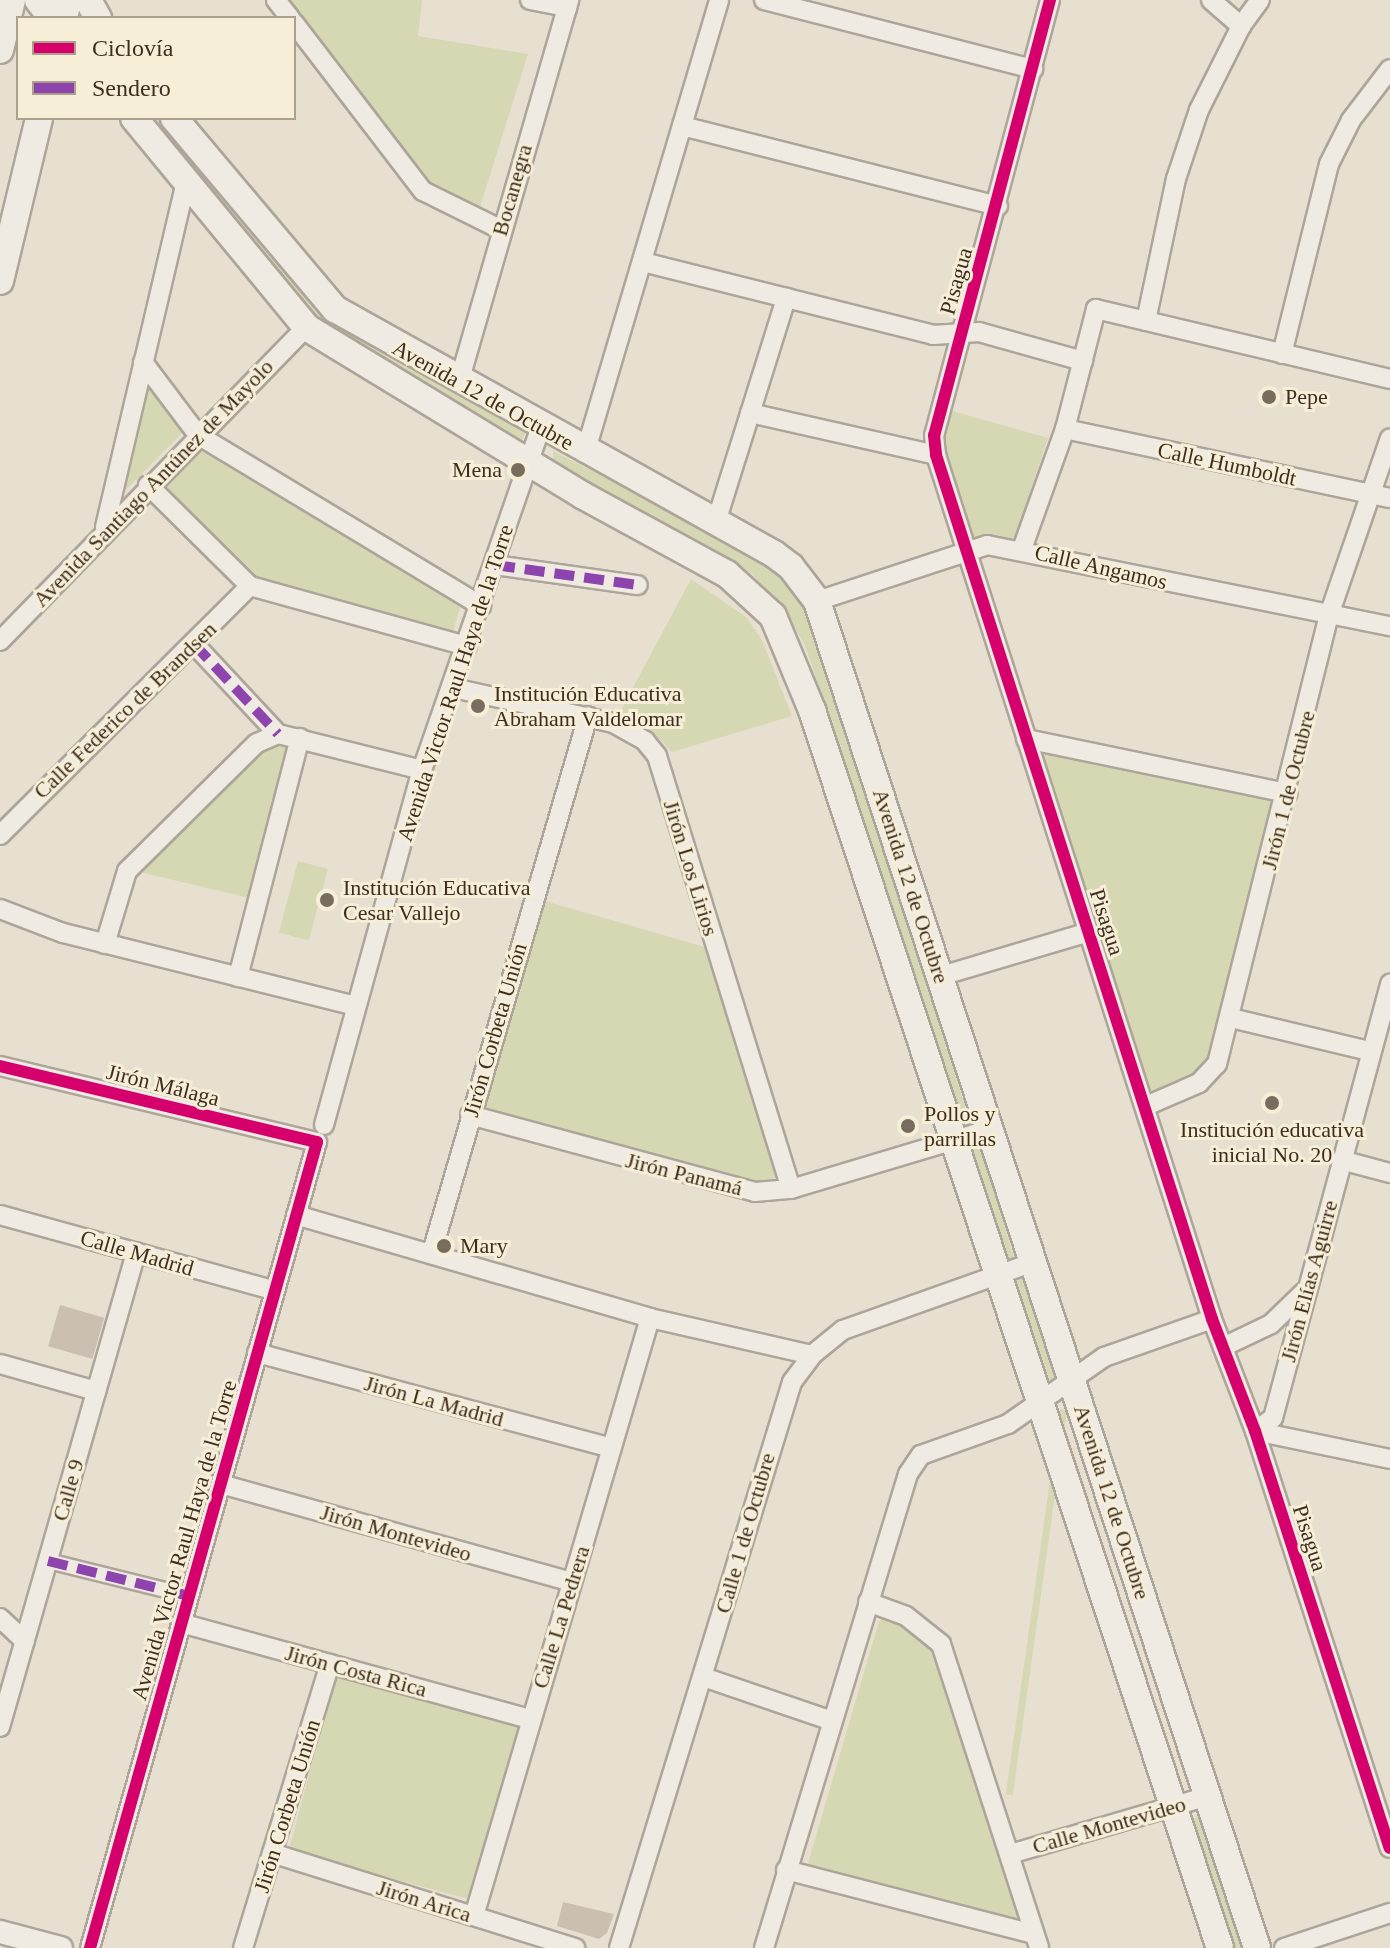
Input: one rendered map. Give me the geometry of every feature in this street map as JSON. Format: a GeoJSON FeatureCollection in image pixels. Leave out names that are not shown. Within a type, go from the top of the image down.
{"type":"FeatureCollection","features":[{"type":"Feature","properties":{"kind":"main road"},"geometry":{"type":"LineString","coordinates":[[0,50],[12,0]]}},
{"type":"Feature","properties":{"kind":"main road"},"geometry":{"type":"LineString","coordinates":[[38,0],[50,16]]}},
{"type":"Feature","properties":{"kind":"main road"},"geometry":{"type":"LineString","coordinates":[[0,281],[39,120]]}},
{"type":"Feature","properties":{"kind":"main road","name":"Avenida 12 de Octubre"},"geometry":{"type":"LineString","coordinates":[[136,120],[306,327],[529,463],[727,574],[773,616],[812,710],[1220,1948]]}},
{"type":"Feature","properties":{"kind":"main road","name":"Avenida 12 de Octubre"},"geometry":{"type":"LineString","coordinates":[[176,120],[313,289],[357,323],[585,453],[716,522],[791,567],[817,601],[1257,1948]]}},
{"type":"Feature","properties":{"kind":"street"},"geometry":{"type":"LineString","coordinates":[[276,0],[289,16]]}},
{"type":"Feature","properties":{"kind":"street"},"geometry":{"type":"LineString","coordinates":[[530,0],[568,4]]}},
{"type":"Feature","properties":{"kind":"street"},"geometry":{"type":"LineString","coordinates":[[585,453],[719,0]]}},
{"type":"Feature","properties":{"kind":"street"},"geometry":{"type":"LineString","coordinates":[[764,0],[1033,69]]}},
{"type":"Feature","properties":{"kind":"street","name":"Pisagua"},"geometry":{"type":"LineString","coordinates":[[1050,0],[998,206],[934,435],[936,455],[1212,1319],[1255,1431],[1390,1848]]}},
{"type":"Feature","properties":{"kind":"street"},"geometry":{"type":"LineString","coordinates":[[1211,0],[1241,26]]}},
{"type":"Feature","properties":{"kind":"street"},"geometry":{"type":"LineString","coordinates":[[1146,321],[1183,157],[1199,110],[1241,26],[1260,0]]}},
{"type":"Feature","properties":{"kind":"street","name":"Bocanegra"},"geometry":{"type":"LineString","coordinates":[[459,382],[500,229],[568,4]]}},
{"type":"Feature","properties":{"kind":"street"},"geometry":{"type":"LineString","coordinates":[[296,25],[423,191],[500,229]]}},
{"type":"Feature","properties":{"kind":"street"},"geometry":{"type":"LineString","coordinates":[[1282,354],[1329,164],[1351,120],[1390,69]]}},
{"type":"Feature","properties":{"kind":"street"},"geometry":{"type":"LineString","coordinates":[[682,126],[998,206]]}},
{"type":"Feature","properties":{"kind":"street"},"geometry":{"type":"LineString","coordinates":[[104,530],[186,182]]}},
{"type":"Feature","properties":{"kind":"street"},"geometry":{"type":"LineString","coordinates":[[643,262],[933,335],[979,332],[1083,361]]}},
{"type":"Feature","properties":{"kind":"street"},"geometry":{"type":"LineString","coordinates":[[716,522],[786,298]]}},
{"type":"Feature","properties":{"kind":"street"},"geometry":{"type":"LineString","coordinates":[[1022,549],[1065,429],[1096,309],[1390,379]]}},
{"type":"Feature","properties":{"kind":"street","name":"Avenida Santiago Antúnez de Mayolo"},"geometry":{"type":"LineString","coordinates":[[0,641],[104,530],[306,327]]}},
{"type":"Feature","properties":{"kind":"street"},"geometry":{"type":"LineString","coordinates":[[143,362],[198,435],[481,606]]}},
{"type":"Feature","properties":{"kind":"street"},"geometry":{"type":"LineString","coordinates":[[750,413],[936,455]]}},
{"type":"Feature","properties":{"kind":"street","name":"Avenida Victor Raul Haya de la Torre"},"geometry":{"type":"LineString","coordinates":[[90,1948],[422,770],[453,688],[541,427]]}},
{"type":"Feature","properties":{"kind":"street","name":"Calle Humboldt"},"geometry":{"type":"LineString","coordinates":[[1065,429],[1390,498]]}},
{"type":"Feature","properties":{"kind":"street","name":"Jirón 1 de Octubre"},"geometry":{"type":"LineString","coordinates":[[1146,1106],[1199,1083],[1217,1064],[1287,793],[1328,618],[1390,438]]}},
{"type":"Feature","properties":{"kind":"street"},"geometry":{"type":"LineString","coordinates":[[148,485],[250,586],[467,646]]}},
{"type":"Feature","properties":{"kind":"street","name":"Calle Angamos"},"geometry":{"type":"LineString","coordinates":[[817,601],[987,545],[1022,549],[1328,618],[1390,626]]}},
{"type":"Feature","properties":{"kind":"street"},"geometry":{"type":"LineString","coordinates":[[495,565],[638,585]]}},
{"type":"Feature","properties":{"kind":"street","name":"Calle Federico de Brandsen"},"geometry":{"type":"LineString","coordinates":[[0,835],[250,586]]}},
{"type":"Feature","properties":{"kind":"street"},"geometry":{"type":"LineString","coordinates":[[194,644],[278,734]]}},
{"type":"Feature","properties":{"kind":"street","name":"Jirón Los Lirios"},"geometry":{"type":"LineString","coordinates":[[453,688],[588,716],[629,730],[657,756],[791,1189]]}},
{"type":"Feature","properties":{"kind":"street","name":"Jirón Corbeta Unión"},"geometry":{"type":"LineString","coordinates":[[432,1252],[588,716]]}},
{"type":"Feature","properties":{"kind":"street"},"geometry":{"type":"LineString","coordinates":[[105,944],[127,871],[257,743],[278,734],[422,770]]}},
{"type":"Feature","properties":{"kind":"street"},"geometry":{"type":"LineString","coordinates":[[238,977],[300,738]]}},
{"type":"Feature","properties":{"kind":"street"},"geometry":{"type":"LineString","coordinates":[[1026,739],[1287,793]]}},
{"type":"Feature","properties":{"kind":"street"},"geometry":{"type":"LineString","coordinates":[[0,909],[105,944],[355,1006]]}},
{"type":"Feature","properties":{"kind":"street"},"geometry":{"type":"LineString","coordinates":[[941,976],[1089,932]]}},
{"type":"Feature","properties":{"kind":"street","name":"Jirón Elías Aguirre"},"geometry":{"type":"LineString","coordinates":[[1255,1431],[1273,1418],[1370,1051],[1383,1026],[1390,983]]}},
{"type":"Feature","properties":{"kind":"street"},"geometry":{"type":"LineString","coordinates":[[1231,1018],[1370,1051]]}},
{"type":"Feature","properties":{"kind":"street","name":"Jirón Málaga"},"geometry":{"type":"LineString","coordinates":[[0,1066],[321,1134]]}},
{"type":"Feature","properties":{"kind":"street","name":"Jirón Panamá"},"geometry":{"type":"LineString","coordinates":[[470,1115],[727,1188],[791,1189],[991,1129]]}},
{"type":"Feature","properties":{"kind":"street"},"geometry":{"type":"LineString","coordinates":[[1341,1160],[1390,1173]]}},
{"type":"Feature","properties":{"kind":"street","name":"Calle Madrid"},"geometry":{"type":"LineString","coordinates":[[0,1215],[275,1291]]}},
{"type":"Feature","properties":{"kind":"street"},"geometry":{"type":"LineString","coordinates":[[296,1215],[432,1252],[650,1318],[812,1355]]}},
{"type":"Feature","properties":{"kind":"street","name":"Calle 9"},"geometry":{"type":"LineString","coordinates":[[0,1727],[136,1252]]}},
{"type":"Feature","properties":{"kind":"street","name":"Calle 1 de Octubre"},"geometry":{"type":"LineString","coordinates":[[619,1948],[780,1413],[812,1355],[865,1320],[1034,1262]]}},
{"type":"Feature","properties":{"kind":"street"},"geometry":{"type":"LineString","coordinates":[[1223,1347],[1271,1324],[1306,1290]]}},
{"type":"Feature","properties":{"kind":"street","name":"Calle La Pedrera"},"geometry":{"type":"LineString","coordinates":[[474,1916],[650,1318]]}},
{"type":"Feature","properties":{"kind":"street"},"geometry":{"type":"LineString","coordinates":[[764,1948],[908,1474],[921,1455],[1008,1424],[1104,1357],[1212,1319]]}},
{"type":"Feature","properties":{"kind":"street","name":"Jirón La Madrid"},"geometry":{"type":"LineString","coordinates":[[257,1353],[611,1448]]}},
{"type":"Feature","properties":{"kind":"street"},"geometry":{"type":"LineString","coordinates":[[0,1364],[96,1391]]}},
{"type":"Feature","properties":{"kind":"street"},"geometry":{"type":"LineString","coordinates":[[1255,1431],[1390,1459]]}},
{"type":"Feature","properties":{"kind":"street","name":"Jirón Montevideo"},"geometry":{"type":"LineString","coordinates":[[221,1484],[572,1582]]}},
{"type":"Feature","properties":{"kind":"street"},"geometry":{"type":"LineString","coordinates":[[48,1561],[189,1596]]}},
{"type":"Feature","properties":{"kind":"street"},"geometry":{"type":"LineString","coordinates":[[868,1602],[906,1616],[941,1644],[1036,1941]]}},
{"type":"Feature","properties":{"kind":"street"},"geometry":{"type":"LineString","coordinates":[[0,1618],[25,1641]]}},
{"type":"Feature","properties":{"kind":"street","name":"Jirón Costa Rica"},"geometry":{"type":"LineString","coordinates":[[181,1623],[530,1719]]}},
{"type":"Feature","properties":{"kind":"street","name":"Jirón Corbeta Unión"},"geometry":{"type":"LineString","coordinates":[[243,1948],[330,1664]]}},
{"type":"Feature","properties":{"kind":"street"},"geometry":{"type":"LineString","coordinates":[[703,1677],[832,1721]]}},
{"type":"Feature","properties":{"kind":"street","name":"Calle Montevideo"},"geometry":{"type":"LineString","coordinates":[[1010,1854],[1208,1796]]}},
{"type":"Feature","properties":{"kind":"street","name":"Jirón Arica"},"geometry":{"type":"LineString","coordinates":[[272,1853],[576,1948]]}},
{"type":"Feature","properties":{"kind":"street"},"geometry":{"type":"LineString","coordinates":[[786,1870],[1036,1941]]}},
{"type":"Feature","properties":{"kind":"street"},"geometry":{"type":"LineString","coordinates":[[1284,1948],[1390,1913]]}},
{"type":"Feature","properties":{"kind":"street"},"geometry":{"type":"LineString","coordinates":[[0,1932],[61,1948]]}},
{"type":"Feature","properties":{"kind":"green space"},"geometry":{"type":"Polygon","coordinates":[[[285,0],[422,0],[418,36],[528,54],[480,207],[432,188],[285,0]]]}},
{"type":"Feature","properties":{"kind":"green space"},"geometry":{"type":"Polygon","coordinates":[[[148,120],[164,120],[329,317],[525,433],[521,443],[323,326],[300,306],[148,120]]]}},
{"type":"Feature","properties":{"kind":"green space"},"geometry":{"type":"Polygon","coordinates":[[[149,388],[184,431],[124,492],[149,388]]]}},
{"type":"Feature","properties":{"kind":"green space"},"geometry":{"type":"Polygon","coordinates":[[[952,411],[1048,438],[1015,538],[966,542],[944,442],[952,411]]]}},
{"type":"Feature","properties":{"kind":"green space"},"geometry":{"type":"Polygon","coordinates":[[[193,446],[460,607],[452,635],[249,577],[157,486],[193,446]]]}},
{"type":"Feature","properties":{"kind":"green space"},"geometry":{"type":"Polygon","coordinates":[[[553,451],[762,557],[802,594],[972,1128],[965,1126],[805,645],[783,608],[752,574],[720,552],[553,464],[553,451]]]}},
{"type":"Feature","properties":{"kind":"green space"},"geometry":{"type":"Polygon","coordinates":[[[691,579],[746,617],[762,640],[792,716],[672,752],[650,729],[620,712],[691,579]]]}},
{"type":"Feature","properties":{"kind":"green space"},"geometry":{"type":"Polygon","coordinates":[[[268,745],[289,748],[249,898],[140,872],[268,745]]]}},
{"type":"Feature","properties":{"kind":"green space"},"geometry":{"type":"Polygon","coordinates":[[[1047,749],[1278,799],[1212,1059],[1196,1078],[1161,1094],[1147,1088],[1043,759],[1047,749]]]}},
{"type":"Feature","properties":{"kind":"green space"},"geometry":{"type":"Polygon","coordinates":[[[298,861],[328,869],[309,941],[279,932],[298,861]]]}},
{"type":"Feature","properties":{"kind":"green space"},"geometry":{"type":"Polygon","coordinates":[[[538,899],[705,947],[777,1169],[775,1178],[761,1182],[483,1110],[538,899]]]}},
{"type":"Feature","properties":{"kind":"green space"},"geometry":{"type":"Polygon","coordinates":[[[973,1142],[980,1144],[1015,1261],[1008,1260],[970,1150],[973,1142]]]}},
{"type":"Feature","properties":{"kind":"green space"},"geometry":{"type":"Polygon","coordinates":[[[1014,1278],[1024,1278],[1056,1375],[1050,1381],[1014,1278]]]}},
{"type":"Feature","properties":{"kind":"green space"},"geometry":{"type":"Polygon","coordinates":[[[1060,1409],[1067,1410],[1013,1795],[1006,1794],[1060,1409]]]}},
{"type":"Feature","properties":{"kind":"green space"},"geometry":{"type":"Polygon","coordinates":[[[887,1617],[915,1626],[938,1656],[1024,1916],[1012,1924],[806,1870],[879,1621],[887,1617]]]}},
{"type":"Feature","properties":{"kind":"green space"},"geometry":{"type":"Polygon","coordinates":[[[336,1674],[524,1724],[477,1901],[289,1851],[336,1674]]]}},
{"type":"Feature","properties":{"kind":"green space"},"geometry":{"type":"Polygon","coordinates":[[[1198,1816],[1202,1819],[1245,1948],[1233,1948],[1191,1820],[1198,1816]]]}},
{"type":"Feature","properties":{"kind":"building"},"geometry":{"type":"Polygon","coordinates":[[[60,1305],[104,1318],[92,1359],[48,1346],[60,1305]]]}},
{"type":"Feature","properties":{"kind":"building"},"geometry":{"type":"Polygon","coordinates":[[[563,1902],[614,1914],[607,1933],[599,1939],[557,1926],[563,1902]]]}},
{"type":"Feature","properties":{"kind":"marked path"},"geometry":{"type":"LineString","coordinates":[[495,565],[638,585]]}},
{"type":"Feature","properties":{"kind":"marked path"},"geometry":{"type":"LineString","coordinates":[[194,644],[278,734]]}},
{"type":"Feature","properties":{"kind":"marked path"},"geometry":{"type":"LineString","coordinates":[[48,1561],[189,1596]]}},
{"type":"Feature","properties":{"kind":"cycle path"},"geometry":{"type":"LineString","coordinates":[[1050,0],[934,435],[936,455],[1212,1319],[1255,1431],[1390,1848]]}},
{"type":"Feature","properties":{"kind":"cycle path"},"geometry":{"type":"LineString","coordinates":[[0,1066],[317,1142],[90,1948]]}},
{"type":"Feature","properties":{"kind":"place","name":"Pepe"},"geometry":{"type":"Point","coordinates":[1269,397]}},
{"type":"Feature","properties":{"kind":"place","name":"Mena"},"geometry":{"type":"Point","coordinates":[518,470]}},
{"type":"Feature","properties":{"kind":"place","name":"Institución Educativa Abraham Valdelomar"},"geometry":{"type":"Point","coordinates":[478,706]}},
{"type":"Feature","properties":{"kind":"place","name":"Institución Educativa Cesar Vallejo"},"geometry":{"type":"Point","coordinates":[327,900]}},
{"type":"Feature","properties":{"kind":"place","name":"Institución educativa inicial No. 20"},"geometry":{"type":"Point","coordinates":[1272,1103]}},
{"type":"Feature","properties":{"kind":"place","name":"Pollos y parrillas"},"geometry":{"type":"Point","coordinates":[908,1126]}},
{"type":"Feature","properties":{"kind":"place","name":"Mary"},"geometry":{"type":"Point","coordinates":[444,1246]}}]}
